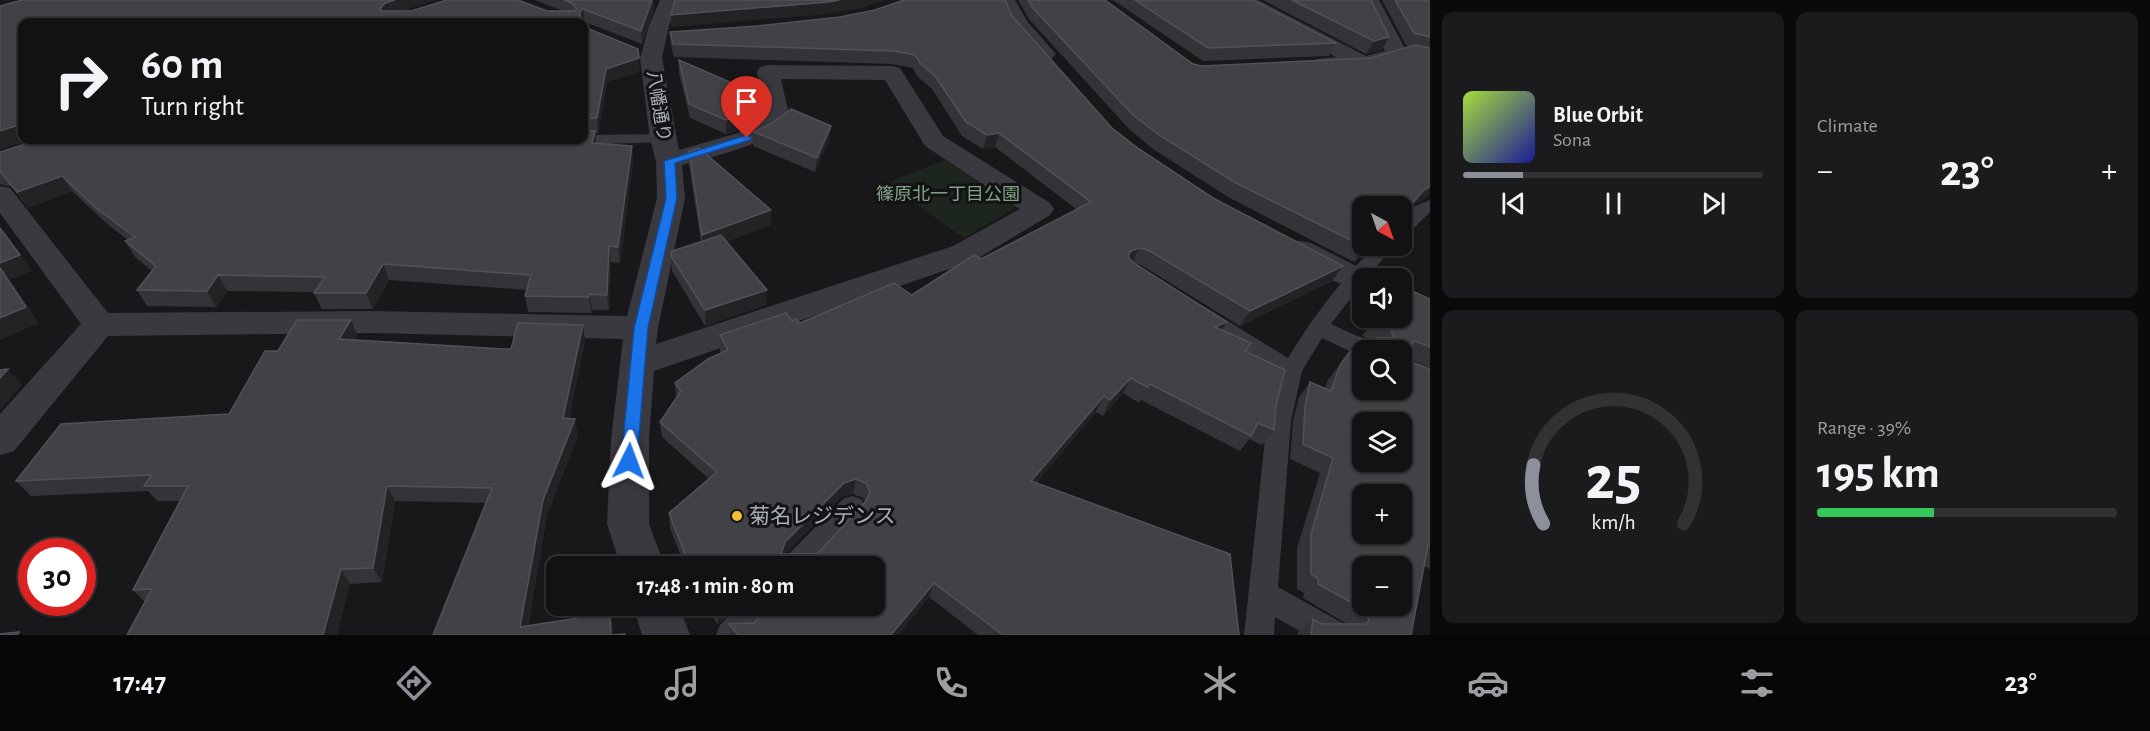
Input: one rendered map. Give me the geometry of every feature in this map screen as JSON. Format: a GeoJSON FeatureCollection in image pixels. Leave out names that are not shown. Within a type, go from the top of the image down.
{"type":"FeatureCollection","features":[{"type":"Feature","properties":{"kind":"street","name":"八幡通り"},"geometry":{"type":"LineString","coordinates":[[639,556],[628,524],[630,440],[641,328],[671,198],[655,45],[669,0]]}},
{"type":"Feature","properties":{"kind":"street"},"geometry":{"type":"LineString","coordinates":[[1006,0],[1018,23],[1064,75]]}},
{"type":"Feature","properties":{"kind":"street"},"geometry":{"type":"LineString","coordinates":[[1244,0],[1362,63]]}},
{"type":"Feature","properties":{"kind":"street"},"geometry":{"type":"LineString","coordinates":[[1306,65],[1362,63],[1403,51],[1370,0]]}},
{"type":"Feature","properties":{"kind":"street"},"geometry":{"type":"LineString","coordinates":[[637,364],[963,253],[1040,209],[934,141],[891,73],[768,72],[778,119],[747,138],[666,150]]}},
{"type":"Feature","properties":{"kind":"street"},"geometry":{"type":"LineString","coordinates":[[0,194],[99,325]]}},
{"type":"Feature","properties":{"kind":"street"},"geometry":{"type":"LineString","coordinates":[[1275,237],[1352,277]]}},
{"type":"Feature","properties":{"kind":"street"},"geometry":{"type":"LineString","coordinates":[[0,440],[99,325],[371,322],[641,328]]}},
{"type":"Feature","properties":{"kind":"street"},"geometry":{"type":"LineString","coordinates":[[659,616],[666,635]]}},
{"type":"Feature","properties":{"kind":"lane"},"geometry":{"type":"LineString","coordinates":[[588,143],[666,150]]}},
{"type":"Feature","properties":{"kind":"lane"},"geometry":{"type":"LineString","coordinates":[[1412,221],[1427,209]]}},
{"type":"Feature","properties":{"kind":"lane"},"geometry":{"type":"LineString","coordinates":[[1365,268],[1377,256]]}},
{"type":"Feature","properties":{"kind":"lane"},"geometry":{"type":"LineString","coordinates":[[1259,635],[1279,421],[1292,371],[1318,327],[1352,283]]}},
{"type":"Feature","properties":{"kind":"lane"},"geometry":{"type":"LineString","coordinates":[[1183,302],[1292,371]]}},
{"type":"Feature","properties":{"kind":"lane"},"geometry":{"type":"LineString","coordinates":[[1318,327],[1352,343]]}},
{"type":"Feature","properties":{"kind":"lane"},"geometry":{"type":"LineString","coordinates":[[805,556],[852,507]]}},
{"type":"Feature","properties":{"kind":"lane"},"geometry":{"type":"LineString","coordinates":[[1264,595],[1335,635]]}},
{"type":"Feature","properties":{"kind":"lane"},"geometry":{"type":"LineString","coordinates":[[730,635],[748,616]]}},
{"type":"Feature","properties":{"kind":"green space","name":"篠原北一丁目公園"},"geometry":{"type":"Polygon","coordinates":[[[945,160],[1016,207],[964,238],[886,183],[945,160]]]}},
{"type":"Feature","properties":{"kind":"building"},"geometry":{"type":"Polygon","coordinates":[[[22,0],[395,0],[385,3],[380,9],[382,11],[411,11],[447,0],[518,0],[547,11],[574,11],[577,9],[572,3],[564,0],[652,0],[641,31],[583,9],[580,11],[581,18],[18,18],[18,125],[0,131],[0,6],[22,0]]]}},
{"type":"Feature","properties":{"kind":"building"},"geometry":{"type":"Polygon","coordinates":[[[675,0],[839,0],[671,15],[675,0]]]}},
{"type":"Feature","properties":{"kind":"building"},"geometry":{"type":"Polygon","coordinates":[[[904,0],[1005,0],[1012,16],[1112,128],[1139,149],[1213,198],[1343,266],[1250,311],[1148,250],[1139,248],[1131,251],[1128,256],[1132,262],[1227,322],[1215,327],[1251,343],[1245,351],[1285,370],[1276,405],[1274,430],[1258,423],[1251,436],[1150,384],[1147,387],[1131,378],[1110,400],[1104,396],[1031,481],[1230,554],[1239,635],[1003,635],[934,583],[891,635],[738,635],[729,624],[754,623],[760,616],[885,616],[885,556],[686,556],[669,513],[717,472],[660,422],[681,391],[675,383],[708,359],[728,350],[720,335],[786,313],[792,321],[796,319],[800,323],[894,283],[912,295],[974,255],[981,259],[1091,202],[999,133],[987,135],[966,122],[935,76],[920,63],[915,55],[894,51],[673,44],[670,32],[840,17],[875,10],[904,0]],[[856,479],[844,483],[785,542],[781,554],[817,554],[866,501],[870,491],[866,483],[856,479]]]}},
{"type":"Feature","properties":{"kind":"building"},"geometry":{"type":"Polygon","coordinates":[[[1028,0],[1105,0],[1193,64],[1202,66],[1371,58],[1415,45],[1430,48],[1430,187],[1424,190],[1412,204],[1412,196],[1352,196],[1352,241],[1236,183],[1159,135],[1133,115],[1028,0]]]}},
{"type":"Feature","properties":{"kind":"building"},"geometry":{"type":"Polygon","coordinates":[[[1135,0],[1253,0],[1336,43],[1208,48],[1135,0]]]}},
{"type":"Feature","properties":{"kind":"building"},"geometry":{"type":"Polygon","coordinates":[[[1292,0],[1371,0],[1389,37],[1374,41],[1292,0]]]}},
{"type":"Feature","properties":{"kind":"building"},"geometry":{"type":"Polygon","coordinates":[[[1395,0],[1430,0],[1430,37],[1414,33],[1395,0]]]}},
{"type":"Feature","properties":{"kind":"building"},"geometry":{"type":"Polygon","coordinates":[[[588,29],[638,49],[639,58],[606,69],[597,118],[588,118],[588,29]]]}},
{"type":"Feature","properties":{"kind":"building"},"geometry":{"type":"Polygon","coordinates":[[[679,60],[762,96],[763,101],[737,117],[726,120],[689,104],[679,60]]]}},
{"type":"Feature","properties":{"kind":"building"},"geometry":{"type":"Polygon","coordinates":[[[791,109],[831,126],[817,158],[754,132],[772,123],[791,109]]]}},
{"type":"Feature","properties":{"kind":"building"},"geometry":{"type":"Polygon","coordinates":[[[588,131],[595,131],[592,143],[632,146],[618,247],[609,246],[607,295],[590,294],[589,297],[525,296],[531,275],[383,264],[366,293],[314,293],[325,277],[218,275],[207,291],[137,290],[156,266],[125,241],[135,237],[96,208],[62,176],[17,192],[0,171],[0,152],[25,144],[588,144],[588,131]]]}},
{"type":"Feature","properties":{"kind":"building"},"geometry":{"type":"Polygon","coordinates":[[[699,148],[771,210],[702,235],[689,151],[699,148]]]}},
{"type":"Feature","properties":{"kind":"building"},"geometry":{"type":"Polygon","coordinates":[[[0,228],[20,255],[0,263],[0,228]]]}},
{"type":"Feature","properties":{"kind":"building"},"geometry":{"type":"Polygon","coordinates":[[[721,235],[767,290],[705,310],[671,256],[672,251],[721,235]]]}},
{"type":"Feature","properties":{"kind":"building"},"geometry":{"type":"Polygon","coordinates":[[[0,268],[26,307],[0,318],[0,268]]]}},
{"type":"Feature","properties":{"kind":"building"},"geometry":{"type":"Polygon","coordinates":[[[1412,291],[1430,299],[1430,347],[1415,341],[1412,343],[1412,340],[1376,340],[1376,338],[1394,338],[1390,328],[1412,328],[1412,291]]]}},
{"type":"Feature","properties":{"kind":"building"},"geometry":{"type":"Polygon","coordinates":[[[297,320],[351,320],[339,339],[504,349],[511,349],[518,323],[583,325],[563,418],[575,419],[543,500],[520,627],[591,616],[610,616],[611,635],[433,635],[492,488],[387,486],[373,568],[341,569],[323,635],[127,635],[152,589],[133,590],[188,486],[144,486],[152,475],[16,481],[61,424],[229,414],[265,351],[278,351],[297,320]]]}},
{"type":"Feature","properties":{"kind":"building"},"geometry":{"type":"Polygon","coordinates":[[[1352,349],[1352,400],[1412,400],[1412,362],[1430,369],[1430,546],[1428,545],[1411,635],[1311,635],[1313,619],[1322,624],[1366,624],[1369,620],[1367,616],[1412,616],[1412,556],[1352,556],[1352,603],[1318,584],[1318,579],[1311,574],[1311,534],[1333,458],[1303,444],[1305,406],[1310,382],[1331,391],[1340,365],[1352,349]]]}},
{"type":"Feature","properties":{"kind":"building"},"geometry":{"type":"Polygon","coordinates":[[[8,369],[0,378],[0,370],[8,369]]]}},
{"type":"Feature","properties":{"kind":"building"},"geometry":{"type":"Polygon","coordinates":[[[19,632],[17,635],[0,635],[0,634],[19,632]]]}},
{"type":"Feature","properties":{"kind":"place","name":"菊名レジデンス"},"geometry":{"type":"Point","coordinates":[737,516]}},
{"type":"Feature","properties":{"kind":"route"},"geometry":{"type":"LineString","coordinates":[[629,461],[641,328],[671,198],[669,161],[747,138]]}}]}
